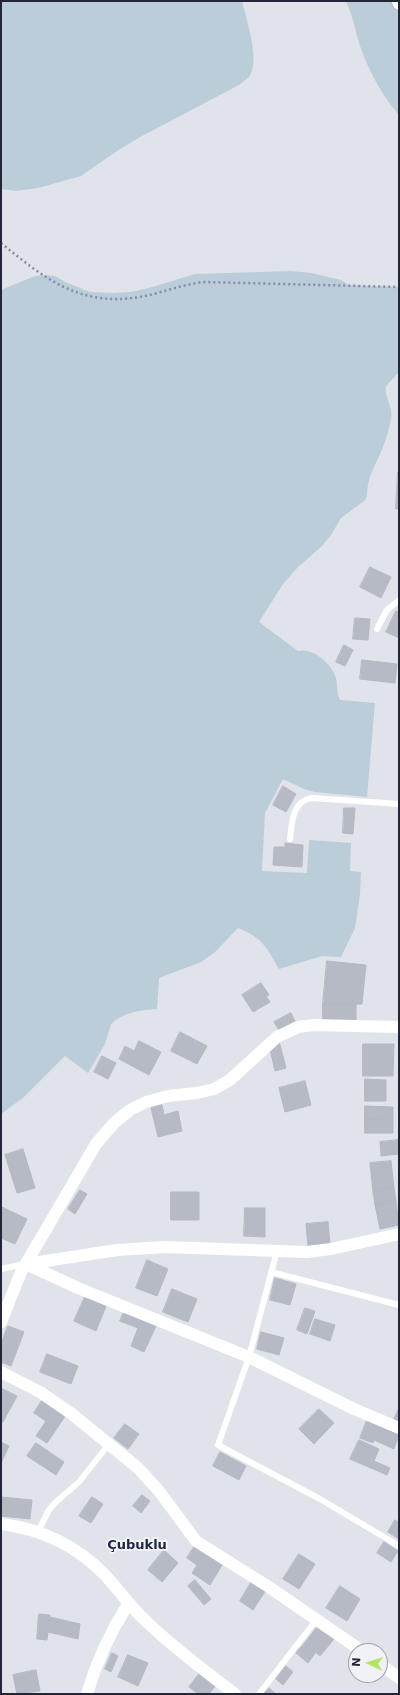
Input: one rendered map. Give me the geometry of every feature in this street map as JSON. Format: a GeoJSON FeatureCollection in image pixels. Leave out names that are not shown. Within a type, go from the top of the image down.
{"type":"FeatureCollection","features":[{"type":"Feature","properties":{"kind":"street"},"geometry":{"type":"LineString","coordinates":[[1,1322],[26,1264],[96,1144],[114,1123],[130,1110],[146,1102],[168,1096],[197,1093],[214,1089],[230,1080],[277,1037],[298,1026],[399,1027]]}},
{"type":"Feature","properties":{"kind":"street"},"geometry":{"type":"LineString","coordinates":[[26,1264],[117,1250],[165,1247],[307,1252],[331,1249],[399,1234]]}},
{"type":"Feature","properties":{"kind":"street"},"geometry":{"type":"LineString","coordinates":[[26,1264],[78,1288],[249,1357],[354,1409],[399,1428]]}},
{"type":"Feature","properties":{"kind":"street"},"geometry":{"type":"LineString","coordinates":[[1,1372],[40,1392],[72,1414],[138,1468],[159,1491],[196,1541],[317,1619],[351,1643]]}},
{"type":"Feature","properties":{"kind":"street"},"geometry":{"type":"LineString","coordinates":[[1,1524],[38,1531],[55,1538],[88,1560],[105,1575],[128,1604],[171,1644],[235,1694]]}},
{"type":"Feature","properties":{"kind":"street"},"geometry":{"type":"LineString","coordinates":[[87,1694],[107,1644],[128,1604]]}},
{"type":"Feature","properties":{"kind":"street"},"geometry":{"type":"LineString","coordinates":[[388,1670],[399,1678]]}},
{"type":"Feature","properties":{"kind":"lane"},"geometry":{"type":"LineString","coordinates":[[377,628],[387,610],[399,600]]}},
{"type":"Feature","properties":{"kind":"lane"},"geometry":{"type":"LineString","coordinates":[[290,839],[294,812],[298,805],[306,799],[312,798],[399,804]]}},
{"type":"Feature","properties":{"kind":"lane"},"geometry":{"type":"LineString","coordinates":[[277,1251],[249,1357],[218,1445],[320,1500],[399,1546]]}},
{"type":"Feature","properties":{"kind":"lane"},"geometry":{"type":"LineString","coordinates":[[1,1269],[26,1264]]}},
{"type":"Feature","properties":{"kind":"lane"},"geometry":{"type":"LineString","coordinates":[[271,1272],[399,1305]]}},
{"type":"Feature","properties":{"kind":"lane"},"geometry":{"type":"LineString","coordinates":[[38,1531],[49,1510],[79,1482],[109,1444]]}},
{"type":"Feature","properties":{"kind":"lane"},"geometry":{"type":"LineString","coordinates":[[259,1694],[317,1619]]}},
{"type":"Feature","properties":{"kind":"path"},"geometry":{"type":"LineString","coordinates":[[1,243],[27,265],[50,280],[92,298],[125,299],[140,297],[194,283],[206,282],[399,287]]}},
{"type":"Feature","properties":{"kind":"shaded area"},"geometry":{"type":"Polygon","coordinates":[[[1,1],[242,1],[252,40],[254,61],[252,70],[249,77],[239,85],[142,136],[81,176],[38,188],[16,191],[1,189],[1,1]]]}},
{"type":"Feature","properties":{"kind":"shaded area"},"geometry":{"type":"Polygon","coordinates":[[[346,1],[399,1],[399,115],[378,86],[366,62],[346,1]]]}},
{"type":"Feature","properties":{"kind":"shaded area"},"geometry":{"type":"Polygon","coordinates":[[[291,271],[311,273],[341,280],[349,285],[399,287],[399,372],[386,386],[386,395],[392,414],[385,442],[368,483],[367,496],[364,501],[341,518],[331,535],[322,546],[298,567],[283,584],[259,622],[298,651],[304,650],[316,654],[326,662],[336,678],[340,700],[375,703],[367,797],[315,792],[304,789],[283,779],[265,813],[262,871],[307,873],[309,840],[351,843],[350,871],[361,872],[360,894],[355,928],[341,957],[322,956],[279,969],[271,955],[259,940],[238,928],[215,952],[201,962],[159,978],[157,1009],[127,1014],[111,1024],[105,1044],[88,1073],[65,1056],[24,1097],[1,1114],[1,290],[35,276],[45,275],[55,276],[65,282],[90,292],[113,293],[131,292],[149,288],[195,274],[291,271]]]}},
{"type":"Feature","properties":{"kind":"building"},"geometry":{"type":"Polygon","coordinates":[[[398,472],[399,509],[396,509],[398,472]]]}},
{"type":"Feature","properties":{"kind":"building"},"geometry":{"type":"Polygon","coordinates":[[[370,567],[391,577],[381,598],[360,587],[370,567]]]}},
{"type":"Feature","properties":{"kind":"building"},"geometry":{"type":"Polygon","coordinates":[[[396,611],[399,612],[399,638],[386,632],[396,611]]]}},
{"type":"Feature","properties":{"kind":"building"},"geometry":{"type":"Polygon","coordinates":[[[355,618],[370,619],[368,640],[353,639],[355,618]]]}},
{"type":"Feature","properties":{"kind":"building"},"geometry":{"type":"Polygon","coordinates":[[[344,645],[353,650],[345,666],[336,662],[344,645]]]}},
{"type":"Feature","properties":{"kind":"building"},"geometry":{"type":"Polygon","coordinates":[[[362,660],[397,664],[395,683],[360,679],[362,660]]]}},
{"type":"Feature","properties":{"kind":"building"},"geometry":{"type":"Polygon","coordinates":[[[283,786],[296,794],[286,812],[273,805],[283,786]]]}},
{"type":"Feature","properties":{"kind":"building"},"geometry":{"type":"Polygon","coordinates":[[[344,808],[355,808],[353,834],[343,833],[344,808]]]}},
{"type":"Feature","properties":{"kind":"building"},"geometry":{"type":"Polygon","coordinates":[[[285,843],[303,845],[302,867],[273,865],[274,847],[285,847],[285,843]]]}},
{"type":"Feature","properties":{"kind":"building"},"geometry":{"type":"Polygon","coordinates":[[[327,961],[366,965],[362,1004],[323,1004],[327,961]]]}},
{"type":"Feature","properties":{"kind":"building"},"geometry":{"type":"Polygon","coordinates":[[[261,983],[269,995],[266,996],[270,1002],[253,1012],[242,995],[261,983]]]}},
{"type":"Feature","properties":{"kind":"building"},"geometry":{"type":"Polygon","coordinates":[[[323,1004],[356,1004],[356,1020],[323,1020],[323,1004]]]}},
{"type":"Feature","properties":{"kind":"building"},"geometry":{"type":"Polygon","coordinates":[[[291,1013],[295,1021],[279,1030],[274,1022],[291,1013]]]}},
{"type":"Feature","properties":{"kind":"building"},"geometry":{"type":"Polygon","coordinates":[[[180,1032],[207,1046],[197,1064],[171,1051],[180,1032]]]}},
{"type":"Feature","properties":{"kind":"building"},"geometry":{"type":"Polygon","coordinates":[[[139,1041],[161,1052],[149,1075],[119,1059],[125,1046],[134,1051],[139,1041]]]}},
{"type":"Feature","properties":{"kind":"building"},"geometry":{"type":"Polygon","coordinates":[[[279,1041],[286,1068],[275,1071],[270,1049],[279,1041]]]}},
{"type":"Feature","properties":{"kind":"building"},"geometry":{"type":"Polygon","coordinates":[[[363,1044],[394,1044],[393,1076],[363,1076],[363,1044]]]}},
{"type":"Feature","properties":{"kind":"building"},"geometry":{"type":"Polygon","coordinates":[[[102,1056],[116,1063],[108,1079],[94,1072],[102,1056]]]}},
{"type":"Feature","properties":{"kind":"building"},"geometry":{"type":"Polygon","coordinates":[[[365,1079],[386,1080],[386,1101],[365,1101],[365,1079]]]}},
{"type":"Feature","properties":{"kind":"building"},"geometry":{"type":"Polygon","coordinates":[[[305,1081],[311,1105],[285,1112],[279,1088],[305,1081]]]}},
{"type":"Feature","properties":{"kind":"building"},"geometry":{"type":"Polygon","coordinates":[[[162,1105],[164,1115],[178,1111],[182,1131],[158,1137],[151,1108],[162,1105]]]}},
{"type":"Feature","properties":{"kind":"building"},"geometry":{"type":"Polygon","coordinates":[[[365,1106],[393,1107],[393,1120],[365,1119],[365,1106]]]}},
{"type":"Feature","properties":{"kind":"building"},"geometry":{"type":"Polygon","coordinates":[[[365,1119],[393,1120],[393,1133],[365,1133],[365,1119]]]}},
{"type":"Feature","properties":{"kind":"building"},"geometry":{"type":"Polygon","coordinates":[[[398,1140],[399,1154],[381,1156],[380,1142],[398,1140]]]}},
{"type":"Feature","properties":{"kind":"building"},"geometry":{"type":"Polygon","coordinates":[[[23,1149],[35,1188],[17,1193],[5,1155],[23,1149]]]}},
{"type":"Feature","properties":{"kind":"building"},"geometry":{"type":"Polygon","coordinates":[[[391,1161],[394,1188],[373,1192],[370,1163],[391,1161]]]}},
{"type":"Feature","properties":{"kind":"building"},"geometry":{"type":"Polygon","coordinates":[[[394,1188],[396,1201],[375,1205],[373,1192],[394,1188]]]}},
{"type":"Feature","properties":{"kind":"building"},"geometry":{"type":"Polygon","coordinates":[[[80,1190],[87,1194],[75,1214],[68,1209],[80,1190]]]}},
{"type":"Feature","properties":{"kind":"building"},"geometry":{"type":"Polygon","coordinates":[[[171,1192],[199,1192],[199,1220],[171,1220],[171,1192]]]}},
{"type":"Feature","properties":{"kind":"building"},"geometry":{"type":"Polygon","coordinates":[[[396,1201],[399,1225],[380,1229],[375,1205],[396,1201]]]}},
{"type":"Feature","properties":{"kind":"building"},"geometry":{"type":"Polygon","coordinates":[[[2,1207],[27,1219],[15,1244],[1,1238],[2,1207]]]}},
{"type":"Feature","properties":{"kind":"building"},"geometry":{"type":"Polygon","coordinates":[[[245,1208],[265,1208],[265,1237],[244,1236],[245,1208]]]}},
{"type":"Feature","properties":{"kind":"building"},"geometry":{"type":"Polygon","coordinates":[[[328,1222],[330,1244],[308,1246],[306,1224],[328,1222]]]}},
{"type":"Feature","properties":{"kind":"building"},"geometry":{"type":"Polygon","coordinates":[[[147,1260],[168,1269],[157,1296],[136,1288],[147,1260]]]}},
{"type":"Feature","properties":{"kind":"building"},"geometry":{"type":"Polygon","coordinates":[[[275,1278],[296,1284],[290,1305],[270,1300],[275,1278]]]}},
{"type":"Feature","properties":{"kind":"building"},"geometry":{"type":"Polygon","coordinates":[[[172,1289],[197,1299],[188,1322],[163,1312],[172,1289]]]}},
{"type":"Feature","properties":{"kind":"building"},"geometry":{"type":"Polygon","coordinates":[[[85,1297],[106,1306],[96,1331],[74,1321],[85,1297]]]}},
{"type":"Feature","properties":{"kind":"building"},"geometry":{"type":"Polygon","coordinates":[[[305,1308],[315,1311],[307,1334],[297,1330],[305,1308]]]}},
{"type":"Feature","properties":{"kind":"building"},"geometry":{"type":"Polygon","coordinates":[[[124,1312],[156,1326],[144,1352],[131,1346],[138,1328],[120,1321],[124,1312]]]}},
{"type":"Feature","properties":{"kind":"building"},"geometry":{"type":"Polygon","coordinates":[[[315,1319],[335,1325],[330,1341],[310,1334],[315,1319]]]}},
{"type":"Feature","properties":{"kind":"building"},"geometry":{"type":"Polygon","coordinates":[[[8,1326],[24,1332],[11,1366],[1,1362],[1,1344],[8,1326]]]}},
{"type":"Feature","properties":{"kind":"building"},"geometry":{"type":"Polygon","coordinates":[[[261,1332],[284,1338],[279,1355],[257,1349],[261,1332]]]}},
{"type":"Feature","properties":{"kind":"building"},"geometry":{"type":"Polygon","coordinates":[[[47,1354],[78,1366],[71,1384],[40,1372],[47,1354]]]}},
{"type":"Feature","properties":{"kind":"building"},"geometry":{"type":"Polygon","coordinates":[[[1,1388],[17,1396],[3,1422],[1,1421],[1,1388]]]}},
{"type":"Feature","properties":{"kind":"building"},"geometry":{"type":"Polygon","coordinates":[[[43,1399],[66,1415],[47,1443],[36,1436],[46,1421],[34,1413],[43,1399]]]}},
{"type":"Feature","properties":{"kind":"building"},"geometry":{"type":"Polygon","coordinates":[[[399,1408],[399,1421],[394,1419],[399,1408]]]}},
{"type":"Feature","properties":{"kind":"building"},"geometry":{"type":"Polygon","coordinates":[[[319,1409],[334,1423],[314,1444],[299,1429],[319,1409]]]}},
{"type":"Feature","properties":{"kind":"building"},"geometry":{"type":"Polygon","coordinates":[[[367,1420],[399,1435],[394,1449],[374,1440],[373,1443],[360,1438],[367,1420]]]}},
{"type":"Feature","properties":{"kind":"building"},"geometry":{"type":"Polygon","coordinates":[[[125,1424],[139,1434],[128,1449],[114,1438],[125,1424]]]}},
{"type":"Feature","properties":{"kind":"building"},"geometry":{"type":"Polygon","coordinates":[[[359,1440],[379,1449],[374,1461],[390,1468],[387,1475],[350,1459],[359,1440]]]}},
{"type":"Feature","properties":{"kind":"building"},"geometry":{"type":"Polygon","coordinates":[[[1,1442],[9,1446],[1,1463],[1,1442]]]}},
{"type":"Feature","properties":{"kind":"building"},"geometry":{"type":"Polygon","coordinates":[[[36,1443],[64,1462],[56,1475],[27,1456],[36,1443]]]}},
{"type":"Feature","properties":{"kind":"building"},"geometry":{"type":"Polygon","coordinates":[[[220,1452],[246,1466],[239,1480],[213,1466],[220,1452]]]}},
{"type":"Feature","properties":{"kind":"building"},"geometry":{"type":"Polygon","coordinates":[[[142,1495],[150,1501],[141,1513],[133,1506],[142,1495]]]}},
{"type":"Feature","properties":{"kind":"building"},"geometry":{"type":"Polygon","coordinates":[[[1,1497],[32,1500],[30,1519],[1,1516],[1,1497]]]}},
{"type":"Feature","properties":{"kind":"building"},"geometry":{"type":"Polygon","coordinates":[[[92,1497],[103,1504],[91,1523],[79,1516],[92,1497]]]}},
{"type":"Feature","properties":{"kind":"building"},"geometry":{"type":"Polygon","coordinates":[[[395,1520],[399,1523],[399,1539],[388,1532],[395,1520]]]}},
{"type":"Feature","properties":{"kind":"building"},"geometry":{"type":"Polygon","coordinates":[[[384,1542],[398,1551],[391,1562],[377,1553],[384,1542]]]}},
{"type":"Feature","properties":{"kind":"building"},"geometry":{"type":"Polygon","coordinates":[[[194,1547],[222,1565],[210,1585],[192,1573],[197,1565],[187,1558],[194,1547]]]}},
{"type":"Feature","properties":{"kind":"building"},"geometry":{"type":"Polygon","coordinates":[[[164,1550],[178,1563],[162,1582],[148,1570],[164,1550]]]}},
{"type":"Feature","properties":{"kind":"building"},"geometry":{"type":"Polygon","coordinates":[[[299,1554],[315,1564],[299,1589],[283,1579],[299,1554]]]}},
{"type":"Feature","properties":{"kind":"building"},"geometry":{"type":"Polygon","coordinates":[[[195,1580],[211,1599],[204,1605],[188,1586],[195,1580]]]}},
{"type":"Feature","properties":{"kind":"building"},"geometry":{"type":"Polygon","coordinates":[[[252,1581],[266,1590],[253,1610],[240,1601],[252,1581]]]}},
{"type":"Feature","properties":{"kind":"building"},"geometry":{"type":"Polygon","coordinates":[[[340,1586],[360,1599],[347,1621],[326,1608],[340,1586]]]}},
{"type":"Feature","properties":{"kind":"building"},"geometry":{"type":"Polygon","coordinates":[[[39,1614],[50,1615],[47,1640],[37,1639],[39,1614]]]}},
{"type":"Feature","properties":{"kind":"building"},"geometry":{"type":"Polygon","coordinates":[[[50,1617],[80,1624],[78,1639],[48,1632],[50,1617]]]}},
{"type":"Feature","properties":{"kind":"building"},"geometry":{"type":"Polygon","coordinates":[[[318,1626],[334,1639],[320,1656],[305,1643],[318,1626]]]}},
{"type":"Feature","properties":{"kind":"building"},"geometry":{"type":"Polygon","coordinates":[[[305,1643],[316,1652],[308,1663],[296,1653],[305,1643]]]}},
{"type":"Feature","properties":{"kind":"building"},"geometry":{"type":"Polygon","coordinates":[[[112,1653],[118,1656],[111,1672],[105,1669],[112,1653]]]}},
{"type":"Feature","properties":{"kind":"building"},"geometry":{"type":"Polygon","coordinates":[[[128,1655],[148,1663],[138,1686],[118,1677],[128,1655]]]}},
{"type":"Feature","properties":{"kind":"building"},"geometry":{"type":"Polygon","coordinates":[[[286,1666],[293,1672],[283,1685],[276,1679],[286,1666]]]}},
{"type":"Feature","properties":{"kind":"building"},"geometry":{"type":"Polygon","coordinates":[[[36,1670],[40,1691],[17,1694],[13,1675],[36,1670]]]}},
{"type":"Feature","properties":{"kind":"building"},"geometry":{"type":"Polygon","coordinates":[[[200,1673],[216,1685],[209,1694],[198,1694],[189,1687],[200,1673]]]}},
{"type":"Feature","properties":{"kind":"building"},"geometry":{"type":"Polygon","coordinates":[[[269,1688],[276,1694],[264,1694],[269,1688]]]}},
{"type":"Feature","properties":{"kind":"district","name":"Çubuklu"},"geometry":{"type":"Point","coordinates":[137,1546]}}]}
